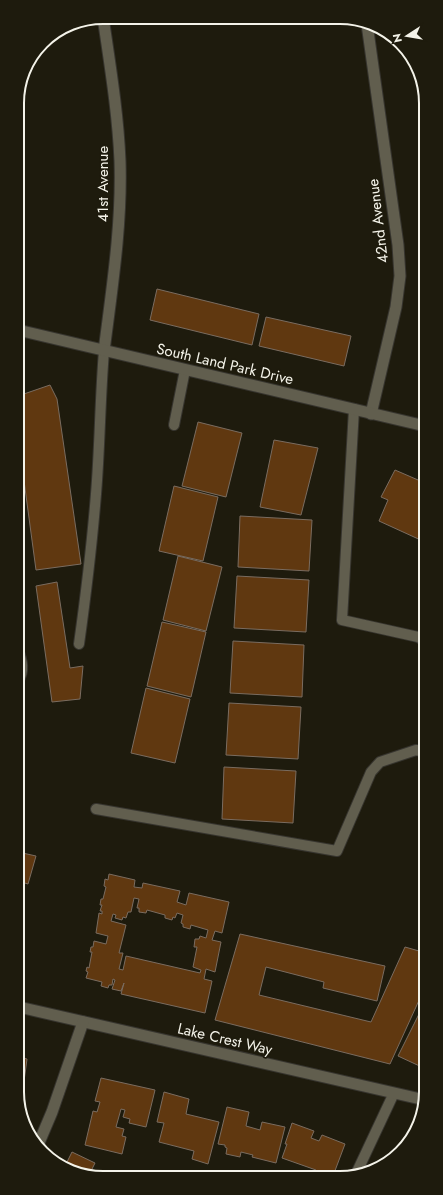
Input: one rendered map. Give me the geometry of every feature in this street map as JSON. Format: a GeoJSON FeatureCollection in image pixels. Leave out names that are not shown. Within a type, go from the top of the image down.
{"type":"FeatureCollection","features":[{"type":"Feature","properties":{"kind":"street","name":"41st Avenue"},"geometry":{"type":"LineString","coordinates":[[104,24],[116,112],[120,162],[120,214],[104,351]]}},
{"type":"Feature","properties":{"kind":"street","name":"42nd Avenue"},"geometry":{"type":"LineString","coordinates":[[368,29],[398,245],[400,276],[396,307],[371,414]]}},
{"type":"Feature","properties":{"kind":"street","name":"South Land Park Drive"},"geometry":{"type":"LineString","coordinates":[[24,331],[419,425]]}},
{"type":"Feature","properties":{"kind":"street","name":"Lake Crest Way"},"geometry":{"type":"LineString","coordinates":[[24,1008],[419,1099]]}},
{"type":"Feature","properties":{"kind":"street"},"geometry":{"type":"LineString","coordinates":[[40,1140],[52,1112],[83,1022]]}},
{"type":"Feature","properties":{"kind":"lane"},"geometry":{"type":"LineString","coordinates":[[79,644],[89,567],[96,492],[104,351]]}},
{"type":"Feature","properties":{"kind":"lane"},"geometry":{"type":"LineString","coordinates":[[174,425],[186,370]]}},
{"type":"Feature","properties":{"kind":"lane"},"geometry":{"type":"LineString","coordinates":[[354,409],[342,620],[419,638]]}},
{"type":"Feature","properties":{"kind":"lane"},"geometry":{"type":"LineString","coordinates":[[96,809],[338,851],[371,772],[380,762],[416,750],[419,751]]}},
{"type":"Feature","properties":{"kind":"lane"},"geometry":{"type":"LineString","coordinates":[[359,1168],[394,1093]]}},
{"type":"Feature","properties":{"kind":"building"},"geometry":{"type":"Polygon","coordinates":[[[157,289],[259,314],[252,345],[150,320],[157,289]]]}},
{"type":"Feature","properties":{"kind":"building"},"geometry":{"type":"Polygon","coordinates":[[[266,317],[351,336],[344,366],[259,346],[266,317]]]}},
{"type":"Feature","properties":{"kind":"building"},"geometry":{"type":"Polygon","coordinates":[[[50,385],[57,399],[81,564],[36,570],[24,481],[24,394],[50,385]]]}},
{"type":"Feature","properties":{"kind":"building"},"geometry":{"type":"Polygon","coordinates":[[[198,422],[242,433],[226,497],[182,486],[198,422]]]}},
{"type":"Feature","properties":{"kind":"building"},"geometry":{"type":"Polygon","coordinates":[[[274,440],[318,448],[301,515],[260,507],[274,440]]]}},
{"type":"Feature","properties":{"kind":"building"},"geometry":{"type":"Polygon","coordinates":[[[395,470],[419,480],[419,539],[379,521],[388,500],[381,497],[395,470]]]}},
{"type":"Feature","properties":{"kind":"building"},"geometry":{"type":"Polygon","coordinates":[[[174,486],[218,497],[203,561],[159,551],[174,486]]]}},
{"type":"Feature","properties":{"kind":"building"},"geometry":{"type":"Polygon","coordinates":[[[240,516],[312,520],[309,571],[238,567],[240,516]]]}},
{"type":"Feature","properties":{"kind":"building"},"geometry":{"type":"Polygon","coordinates":[[[178,556],[222,567],[206,631],[163,620],[178,556]]]}},
{"type":"Feature","properties":{"kind":"building"},"geometry":{"type":"Polygon","coordinates":[[[237,576],[309,580],[306,632],[234,628],[237,576]]]}},
{"type":"Feature","properties":{"kind":"building"},"geometry":{"type":"Polygon","coordinates":[[[57,582],[70,668],[83,666],[80,699],[52,702],[36,586],[57,582]]]}},
{"type":"Feature","properties":{"kind":"building"},"geometry":{"type":"Polygon","coordinates":[[[162,622],[206,632],[191,697],[147,686],[162,622]]]}},
{"type":"Feature","properties":{"kind":"building"},"geometry":{"type":"Polygon","coordinates":[[[233,641],[304,645],[302,697],[230,693],[233,641]]]}},
{"type":"Feature","properties":{"kind":"building"},"geometry":{"type":"Polygon","coordinates":[[[146,688],[190,699],[175,763],[131,753],[146,688]]]}},
{"type":"Feature","properties":{"kind":"building"},"geometry":{"type":"Polygon","coordinates":[[[229,703],[301,707],[298,759],[226,755],[229,703]]]}},
{"type":"Feature","properties":{"kind":"building"},"geometry":{"type":"Polygon","coordinates":[[[224,767],[296,771],[293,823],[222,819],[224,767]]]}},
{"type":"Feature","properties":{"kind":"building"},"geometry":{"type":"Polygon","coordinates":[[[24,853],[36,856],[28,884],[24,883],[24,853]]]}},
{"type":"Feature","properties":{"kind":"building"},"geometry":{"type":"Polygon","coordinates":[[[109,874],[135,880],[134,887],[142,888],[143,883],[180,891],[177,902],[186,905],[189,893],[229,902],[222,933],[215,931],[212,940],[221,942],[215,972],[206,969],[204,979],[212,981],[205,1013],[121,994],[124,983],[121,991],[112,989],[115,980],[113,979],[112,985],[109,985],[108,988],[101,986],[102,982],[86,978],[88,972],[86,971],[87,967],[89,968],[92,952],[90,952],[91,947],[93,947],[94,941],[106,944],[108,936],[96,933],[99,913],[102,914],[102,911],[100,911],[102,905],[100,905],[106,887],[104,886],[105,879],[108,880],[109,874]],[[134,898],[131,912],[128,912],[126,918],[123,917],[122,920],[115,918],[116,915],[113,914],[111,921],[126,925],[119,953],[123,953],[119,969],[123,970],[126,956],[200,973],[201,970],[193,967],[197,947],[194,947],[195,939],[199,939],[200,936],[206,938],[208,930],[191,925],[190,929],[183,927],[183,924],[181,923],[183,915],[177,913],[175,918],[173,917],[172,920],[165,918],[165,915],[147,910],[146,913],[139,912],[139,908],[137,908],[139,899],[134,898]]]}},
{"type":"Feature","properties":{"kind":"building"},"geometry":{"type":"Polygon","coordinates":[[[240,934],[385,966],[377,1001],[323,988],[324,982],[266,967],[259,995],[371,1022],[405,947],[419,951],[419,1000],[390,1064],[215,1020],[240,934]]]}},
{"type":"Feature","properties":{"kind":"building"},"geometry":{"type":"Polygon","coordinates":[[[419,1014],[419,1066],[398,1056],[419,1014]]]}},
{"type":"Feature","properties":{"kind":"building"},"geometry":{"type":"Polygon","coordinates":[[[24,1058],[27,1059],[24,1081],[24,1058]]]}},
{"type":"Feature","properties":{"kind":"building"},"geometry":{"type":"Polygon","coordinates":[[[101,1078],[155,1090],[146,1127],[129,1123],[130,1119],[123,1117],[125,1110],[121,1109],[116,1127],[124,1129],[122,1136],[126,1137],[122,1154],[85,1145],[93,1111],[97,1112],[100,1102],[95,1101],[101,1078]]]}},
{"type":"Feature","properties":{"kind":"building"},"geometry":{"type":"Polygon","coordinates":[[[164,1092],[189,1099],[186,1114],[219,1122],[208,1164],[192,1159],[194,1151],[159,1142],[164,1123],[157,1122],[164,1092]]]}},
{"type":"Feature","properties":{"kind":"building"},"geometry":{"type":"Polygon","coordinates":[[[227,1107],[249,1112],[246,1126],[260,1130],[262,1122],[285,1127],[276,1163],[252,1157],[253,1155],[241,1152],[240,1157],[226,1154],[227,1148],[225,1145],[218,1144],[227,1107]]]}},
{"type":"Feature","properties":{"kind":"building"},"geometry":{"type":"Polygon","coordinates":[[[292,1123],[314,1131],[311,1138],[319,1141],[322,1135],[345,1144],[335,1171],[316,1171],[282,1158],[287,1144],[285,1144],[292,1123]]]}},
{"type":"Feature","properties":{"kind":"building"},"geometry":{"type":"Polygon","coordinates":[[[72,1152],[95,1163],[92,1170],[78,1167],[67,1162],[72,1152]]]}}]}
